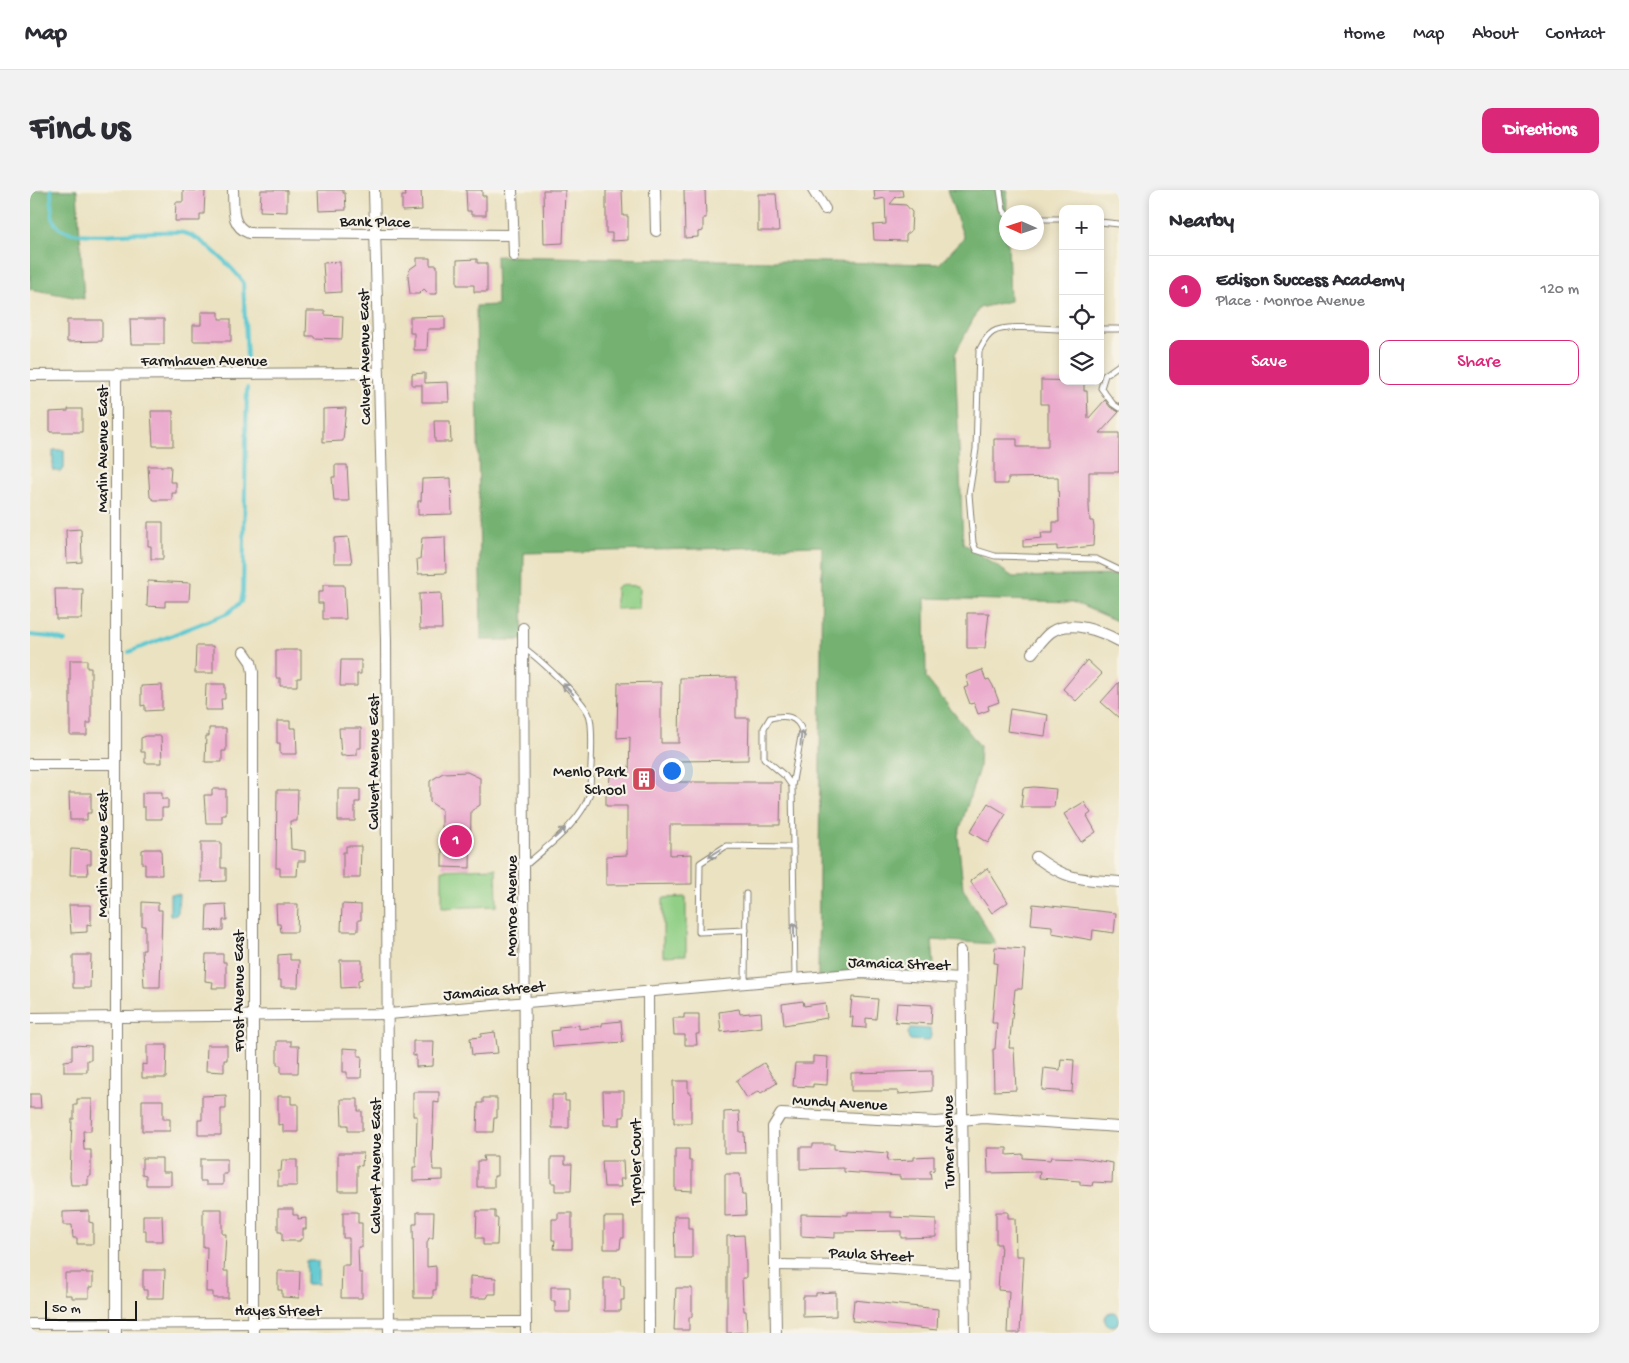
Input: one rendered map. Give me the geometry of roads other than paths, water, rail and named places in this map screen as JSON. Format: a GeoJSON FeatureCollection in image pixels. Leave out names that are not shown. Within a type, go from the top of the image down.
{"type":"FeatureCollection","features":[{"type":"Feature","properties":{"kind":"street","name":"Bank Place"},"geometry":{"type":"LineString","coordinates":[[233,190],[235,222],[238,227],[248,233],[375,236],[513,236]]}},
{"type":"Feature","properties":{"kind":"street","name":"Calvert Avenue East"},"geometry":{"type":"LineString","coordinates":[[374,190],[386,640],[389,1329]]}},
{"type":"Feature","properties":{"kind":"street"},"geometry":{"type":"LineString","coordinates":[[512,190],[514,256]]}},
{"type":"Feature","properties":{"kind":"street"},"geometry":{"type":"LineString","coordinates":[[655,190],[656,231]]}},
{"type":"Feature","properties":{"kind":"street"},"geometry":{"type":"LineString","coordinates":[[813,190],[825,209]]}},
{"type":"Feature","properties":{"kind":"street","name":"Farmhaven Avenue"},"geometry":{"type":"LineString","coordinates":[[30,375],[378,373]]}},
{"type":"Feature","properties":{"kind":"street","name":"Marlin Avenue East"},"geometry":{"type":"LineString","coordinates":[[116,374],[116,1328]]}},
{"type":"Feature","properties":{"kind":"street"},"geometry":{"type":"LineString","coordinates":[[1032,652],[1050,633],[1063,627],[1080,628],[1119,641]]}},
{"type":"Feature","properties":{"kind":"street","name":"Monroe Avenue"},"geometry":{"type":"LineString","coordinates":[[523,628],[526,1328]]}},
{"type":"Feature","properties":{"kind":"street","name":"Frost Avenue East"},"geometry":{"type":"LineString","coordinates":[[244,652],[251,662],[253,672],[253,1328]]}},
{"type":"Feature","properties":{"kind":"street"},"geometry":{"type":"LineString","coordinates":[[30,764],[116,764]]}},
{"type":"Feature","properties":{"kind":"street"},"geometry":{"type":"LineString","coordinates":[[1036,857],[1057,872],[1077,878],[1119,882]]}},
{"type":"Feature","properties":{"kind":"street","name":"Turner Avenue"},"geometry":{"type":"LineString","coordinates":[[960,951],[965,1333]]}},
{"type":"Feature","properties":{"kind":"street","name":"Jamaica Street"},"geometry":{"type":"LineString","coordinates":[[30,1018],[389,1014],[795,978],[878,973],[960,978]]}},
{"type":"Feature","properties":{"kind":"street","name":"Tyroler Court"},"geometry":{"type":"LineString","coordinates":[[648,991],[650,1333]]}},
{"type":"Feature","properties":{"kind":"street","name":"Mundy Avenue"},"geometry":{"type":"LineString","coordinates":[[776,1333],[773,1127],[781,1114],[936,1122],[984,1118],[1119,1127]]}},
{"type":"Feature","properties":{"kind":"street","name":"Paula Street"},"geometry":{"type":"LineString","coordinates":[[775,1265],[852,1266],[964,1274]]}},
{"type":"Feature","properties":{"kind":"street","name":"Hayes Street"},"geometry":{"type":"LineString","coordinates":[[30,1324],[116,1328],[526,1328]]}},
{"type":"Feature","properties":{"kind":"lane"},"geometry":{"type":"LineString","coordinates":[[1000,190],[1002,205]]}},
{"type":"Feature","properties":{"kind":"lane"},"geometry":{"type":"LineString","coordinates":[[1044,220],[1059,219]]}},
{"type":"Feature","properties":{"kind":"lane"},"geometry":{"type":"LineString","coordinates":[[1104,222],[1119,224]]}},
{"type":"Feature","properties":{"kind":"lane"},"geometry":{"type":"LineString","coordinates":[[1059,329],[1004,329],[994,331],[985,338],[979,351],[976,449],[969,494],[974,543],[976,550],[995,556],[1096,559],[1119,570]]}},
{"type":"Feature","properties":{"kind":"lane"},"geometry":{"type":"LineString","coordinates":[[1104,329],[1119,329]]}},
{"type":"Feature","properties":{"kind":"lane"},"geometry":{"type":"LineString","coordinates":[[1119,365],[1105,375],[1101,388],[1113,404],[1119,408]]}},
{"type":"Feature","properties":{"kind":"lane"},"geometry":{"type":"LineString","coordinates":[[523,648],[534,655],[585,706],[590,718],[590,793],[588,801],[573,821],[525,867]]}},
{"type":"Feature","properties":{"kind":"lane"},"geometry":{"type":"LineString","coordinates":[[792,786],[785,776],[764,758],[764,728],[770,718],[783,715],[793,718],[800,724],[802,731],[792,786],[795,978]]}},
{"type":"Feature","properties":{"kind":"lane"},"geometry":{"type":"LineString","coordinates":[[746,930],[699,932],[700,862],[726,846],[793,847]]}},
{"type":"Feature","properties":{"kind":"lane"},"geometry":{"type":"LineString","coordinates":[[745,982],[746,894]]}},
{"type":"Feature","properties":{"kind":"water"},"geometry":{"type":"Polygon","coordinates":[[[53,450],[64,450],[64,469],[60,472],[53,470],[53,450]]]}},
{"type":"Feature","properties":{"kind":"water"},"geometry":{"type":"Polygon","coordinates":[[[170,894],[179,894],[178,912],[176,915],[170,915],[170,894]]]}},
{"type":"Feature","properties":{"kind":"water"},"geometry":{"type":"Polygon","coordinates":[[[911,1028],[930,1029],[931,1036],[929,1041],[909,1040],[908,1033],[911,1028]]]}},
{"type":"Feature","properties":{"kind":"water"},"geometry":{"type":"Polygon","coordinates":[[[306,1261],[318,1261],[318,1284],[306,1284],[306,1261]]]}},
{"type":"Feature","properties":{"kind":"water"},"geometry":{"type":"Polygon","coordinates":[[[1112,1312],[1117,1314],[1119,1319],[1117,1324],[1112,1326],[1107,1324],[1105,1319],[1107,1314],[1112,1312]]]}},
{"type":"Feature","properties":{"kind":"waterway"},"geometry":{"type":"LineString","coordinates":[[51,190],[54,221],[61,229],[93,235],[155,232],[184,233],[208,246],[243,282],[247,358]]}},
{"type":"Feature","properties":{"kind":"waterway"},"geometry":{"type":"LineString","coordinates":[[129,652],[228,613],[241,602],[243,592],[247,388]]}},
{"type":"Feature","properties":{"kind":"waterway"},"geometry":{"type":"LineString","coordinates":[[30,635],[51,637],[65,641]]}},
{"type":"Feature","properties":{"kind":"place","name":"Menlo Park School"},"geometry":{"type":"Point","coordinates":[644,779]}},
{"type":"Feature","properties":{"kind":"place","name":"Edison Success Academy"},"geometry":{"type":"Point","coordinates":[456,841]}}]}
